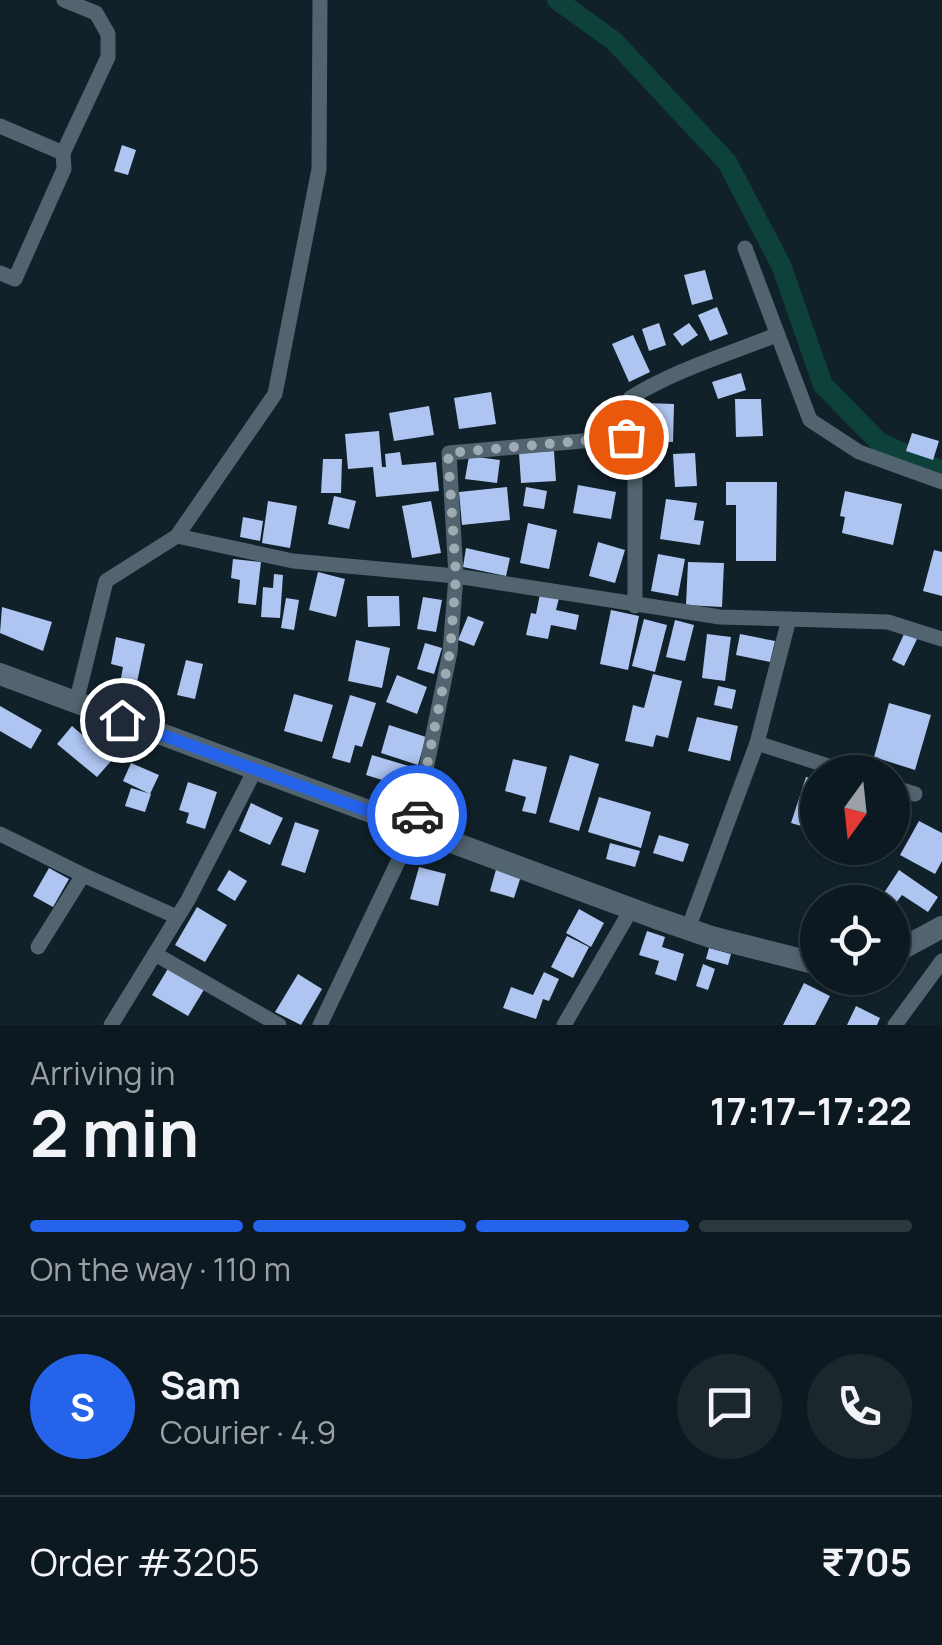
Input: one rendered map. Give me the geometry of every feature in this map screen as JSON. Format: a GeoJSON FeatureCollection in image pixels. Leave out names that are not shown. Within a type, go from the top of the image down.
{"type":"FeatureCollection","features":[{"type":"Feature","properties":{"kind":"main road"},"geometry":{"type":"LineString","coordinates":[[0,674],[688,929],[800,959]]}},
{"type":"Feature","properties":{"kind":"main road"},"geometry":{"type":"LineString","coordinates":[[910,944],[942,927]]}},
{"type":"Feature","properties":{"kind":"street"},"geometry":{"type":"LineString","coordinates":[[0,274],[16,279],[64,169],[64,152],[108,58],[108,34],[96,13],[64,0]]}},
{"type":"Feature","properties":{"kind":"street"},"geometry":{"type":"LineString","coordinates":[[76,702],[106,580],[177,536],[275,394],[320,169],[320,0]]}},
{"type":"Feature","properties":{"kind":"street"},"geometry":{"type":"LineString","coordinates":[[0,126],[64,152]]}},
{"type":"Feature","properties":{"kind":"street"},"geometry":{"type":"LineString","coordinates":[[745,248],[810,420],[859,452],[942,482]]}},
{"type":"Feature","properties":{"kind":"street"},"geometry":{"type":"LineString","coordinates":[[634,606],[634,478],[626,437],[630,398],[666,376],[776,335]]}},
{"type":"Feature","properties":{"kind":"street"},"geometry":{"type":"LineString","coordinates":[[320,1025],[414,828],[450,652],[456,576],[448,453],[626,437]]}},
{"type":"Feature","properties":{"kind":"street"},"geometry":{"type":"LineString","coordinates":[[177,536],[293,560],[456,576],[720,617],[888,622],[942,639]]}},
{"type":"Feature","properties":{"kind":"street"},"geometry":{"type":"LineString","coordinates":[[688,929],[757,744],[789,619]]}},
{"type":"Feature","properties":{"kind":"street"},"geometry":{"type":"LineString","coordinates":[[757,744],[800,757]]}},
{"type":"Feature","properties":{"kind":"street"},"geometry":{"type":"LineString","coordinates":[[111,1025],[178,917],[256,768]]}},
{"type":"Feature","properties":{"kind":"street"},"geometry":{"type":"LineString","coordinates":[[910,792],[915,794]]}},
{"type":"Feature","properties":{"kind":"street"},"geometry":{"type":"LineString","coordinates":[[0,834],[178,917]]}},
{"type":"Feature","properties":{"kind":"street"},"geometry":{"type":"LineString","coordinates":[[38,947],[83,874]]}},
{"type":"Feature","properties":{"kind":"street"},"geometry":{"type":"LineString","coordinates":[[564,1025],[632,908]]}},
{"type":"Feature","properties":{"kind":"street"},"geometry":{"type":"LineString","coordinates":[[154,954],[279,1025]]}},
{"type":"Feature","properties":{"kind":"street"},"geometry":{"type":"LineString","coordinates":[[895,1025],[942,961]]}},
{"type":"Feature","properties":{"kind":"building"},"geometry":{"type":"Polygon","coordinates":[[[122,145],[136,150],[128,175],[114,171],[122,145]]]}},
{"type":"Feature","properties":{"kind":"building"},"geometry":{"type":"Polygon","coordinates":[[[705,270],[713,299],[692,305],[684,275],[705,270]]]}},
{"type":"Feature","properties":{"kind":"building"},"geometry":{"type":"Polygon","coordinates":[[[717,307],[728,334],[710,341],[698,315],[717,307]]]}},
{"type":"Feature","properties":{"kind":"building"},"geometry":{"type":"Polygon","coordinates":[[[659,323],[666,345],[649,351],[642,329],[659,323]]]}},
{"type":"Feature","properties":{"kind":"building"},"geometry":{"type":"Polygon","coordinates":[[[689,323],[698,335],[682,346],[673,334],[689,323]]]}},
{"type":"Feature","properties":{"kind":"building"},"geometry":{"type":"Polygon","coordinates":[[[633,335],[650,372],[629,382],[612,344],[633,335]]]}},
{"type":"Feature","properties":{"kind":"building"},"geometry":{"type":"Polygon","coordinates":[[[741,373],[746,390],[718,399],[712,382],[741,373]]]}},
{"type":"Feature","properties":{"kind":"building"},"geometry":{"type":"Polygon","coordinates":[[[491,392],[496,424],[459,429],[454,398],[491,392]]]}},
{"type":"Feature","properties":{"kind":"building"},"geometry":{"type":"Polygon","coordinates":[[[735,399],[761,399],[763,436],[736,437],[735,399]]]}},
{"type":"Feature","properties":{"kind":"building"},"geometry":{"type":"Polygon","coordinates":[[[645,403],[674,404],[673,442],[644,441],[645,403]]]}},
{"type":"Feature","properties":{"kind":"building"},"geometry":{"type":"Polygon","coordinates":[[[429,406],[434,435],[394,441],[389,413],[429,406]]]}},
{"type":"Feature","properties":{"kind":"building"},"geometry":{"type":"Polygon","coordinates":[[[379,431],[382,467],[386,467],[385,454],[400,452],[402,465],[436,462],[439,491],[376,497],[373,467],[348,469],[345,434],[379,431]]]}},
{"type":"Feature","properties":{"kind":"building"},"geometry":{"type":"Polygon","coordinates":[[[912,433],[939,441],[933,460],[906,451],[912,433]]]}},
{"type":"Feature","properties":{"kind":"building"},"geometry":{"type":"Polygon","coordinates":[[[554,451],[556,481],[521,483],[519,453],[554,451]]]}},
{"type":"Feature","properties":{"kind":"building"},"geometry":{"type":"Polygon","coordinates":[[[695,453],[697,486],[675,487],[673,454],[695,453]]]}},
{"type":"Feature","properties":{"kind":"building"},"geometry":{"type":"Polygon","coordinates":[[[469,456],[500,460],[497,483],[465,479],[469,456]]]}},
{"type":"Feature","properties":{"kind":"building"},"geometry":{"type":"Polygon","coordinates":[[[323,459],[342,459],[341,493],[321,493],[323,459]]]}},
{"type":"Feature","properties":{"kind":"building"},"geometry":{"type":"Polygon","coordinates":[[[726,482],[777,482],[776,561],[736,561],[736,505],[726,505],[726,482]]]}},
{"type":"Feature","properties":{"kind":"building"},"geometry":{"type":"Polygon","coordinates":[[[578,485],[616,492],[611,519],[573,513],[578,485]]]}},
{"type":"Feature","properties":{"kind":"building"},"geometry":{"type":"Polygon","coordinates":[[[507,487],[510,520],[462,525],[459,492],[507,487]]]}},
{"type":"Feature","properties":{"kind":"building"},"geometry":{"type":"Polygon","coordinates":[[[526,487],[547,491],[544,509],[523,506],[526,487]]]}},
{"type":"Feature","properties":{"kind":"building"},"geometry":{"type":"Polygon","coordinates":[[[845,491],[902,504],[893,545],[842,533],[845,517],[840,516],[845,491]]]}},
{"type":"Feature","properties":{"kind":"building"},"geometry":{"type":"Polygon","coordinates":[[[334,496],[356,501],[349,529],[328,524],[334,496]]]}},
{"type":"Feature","properties":{"kind":"building"},"geometry":{"type":"Polygon","coordinates":[[[666,499],[697,503],[694,520],[704,521],[700,545],[660,539],[666,499]]]}},
{"type":"Feature","properties":{"kind":"building"},"geometry":{"type":"Polygon","coordinates":[[[268,501],[297,506],[290,548],[262,543],[268,501]]]}},
{"type":"Feature","properties":{"kind":"building"},"geometry":{"type":"Polygon","coordinates":[[[431,501],[441,553],[412,558],[402,506],[431,501]]]}},
{"type":"Feature","properties":{"kind":"building"},"geometry":{"type":"Polygon","coordinates":[[[243,517],[263,521],[260,541],[240,537],[243,517]]]}},
{"type":"Feature","properties":{"kind":"building"},"geometry":{"type":"Polygon","coordinates":[[[528,523],[557,530],[549,569],[520,563],[528,523]]]}},
{"type":"Feature","properties":{"kind":"building"},"geometry":{"type":"Polygon","coordinates":[[[598,542],[625,550],[615,583],[589,576],[598,542]]]}},
{"type":"Feature","properties":{"kind":"building"},"geometry":{"type":"Polygon","coordinates":[[[466,548],[510,558],[506,576],[463,567],[466,548]]]}},
{"type":"Feature","properties":{"kind":"building"},"geometry":{"type":"Polygon","coordinates":[[[934,550],[942,552],[942,596],[923,591],[934,550]]]}},
{"type":"Feature","properties":{"kind":"building"},"geometry":{"type":"Polygon","coordinates":[[[658,554],[685,559],[678,596],[651,591],[658,554]]]}},
{"type":"Feature","properties":{"kind":"building"},"geometry":{"type":"Polygon","coordinates":[[[233,559],[261,562],[256,605],[238,603],[240,580],[231,578],[233,559]]]}},
{"type":"Feature","properties":{"kind":"building"},"geometry":{"type":"Polygon","coordinates":[[[688,562],[724,563],[722,607],[686,605],[688,562]]]}},
{"type":"Feature","properties":{"kind":"building"},"geometry":{"type":"Polygon","coordinates":[[[318,572],[345,579],[336,617],[309,610],[318,572]]]}},
{"type":"Feature","properties":{"kind":"building"},"geometry":{"type":"Polygon","coordinates":[[[274,574],[283,575],[280,618],[261,617],[263,587],[273,588],[274,574]]]}},
{"type":"Feature","properties":{"kind":"building"},"geometry":{"type":"Polygon","coordinates":[[[540,594],[559,598],[556,610],[579,615],[576,630],[551,625],[548,639],[526,635],[540,594]]]}},
{"type":"Feature","properties":{"kind":"building"},"geometry":{"type":"Polygon","coordinates":[[[367,596],[399,596],[400,626],[368,627],[367,596]]]}},
{"type":"Feature","properties":{"kind":"building"},"geometry":{"type":"Polygon","coordinates":[[[423,597],[442,600],[436,632],[417,629],[423,597]]]}},
{"type":"Feature","properties":{"kind":"building"},"geometry":{"type":"Polygon","coordinates":[[[286,598],[299,600],[294,630],[281,628],[286,598]]]}},
{"type":"Feature","properties":{"kind":"building"},"geometry":{"type":"Polygon","coordinates":[[[2,607],[52,622],[43,651],[0,633],[2,607]]]}},
{"type":"Feature","properties":{"kind":"building"},"geometry":{"type":"Polygon","coordinates":[[[611,610],[639,616],[628,670],[600,664],[611,610]]]}},
{"type":"Feature","properties":{"kind":"building"},"geometry":{"type":"Polygon","coordinates":[[[468,616],[484,622],[474,646],[458,640],[468,616]]]}},
{"type":"Feature","properties":{"kind":"building"},"geometry":{"type":"Polygon","coordinates":[[[644,619],[667,625],[655,672],[632,666],[644,619]]]}},
{"type":"Feature","properties":{"kind":"building"},"geometry":{"type":"Polygon","coordinates":[[[675,620],[694,625],[685,661],[666,657],[675,620]]]}},
{"type":"Feature","properties":{"kind":"building"},"geometry":{"type":"Polygon","coordinates":[[[905,632],[917,639],[904,666],[892,660],[905,632]]]}},
{"type":"Feature","properties":{"kind":"building"},"geometry":{"type":"Polygon","coordinates":[[[707,634],[731,637],[725,681],[702,678],[707,634]]]}},
{"type":"Feature","properties":{"kind":"building"},"geometry":{"type":"Polygon","coordinates":[[[740,634],[775,641],[770,662],[736,655],[740,634]]]}},
{"type":"Feature","properties":{"kind":"building"},"geometry":{"type":"Polygon","coordinates":[[[116,637],[145,644],[136,687],[120,683],[123,667],[111,664],[116,637]]]}},
{"type":"Feature","properties":{"kind":"building"},"geometry":{"type":"Polygon","coordinates":[[[356,640],[390,648],[382,688],[348,681],[356,640]]]}},
{"type":"Feature","properties":{"kind":"building"},"geometry":{"type":"Polygon","coordinates":[[[425,643],[442,648],[434,674],[417,669],[425,643]]]}},
{"type":"Feature","properties":{"kind":"building"},"geometry":{"type":"Polygon","coordinates":[[[186,660],[203,664],[195,699],[177,695],[186,660]]]}},
{"type":"Feature","properties":{"kind":"building"},"geometry":{"type":"Polygon","coordinates":[[[653,674],[682,681],[668,738],[656,735],[653,747],[625,741],[633,705],[644,708],[653,674]]]}},
{"type":"Feature","properties":{"kind":"building"},"geometry":{"type":"Polygon","coordinates":[[[397,675],[427,687],[417,714],[386,702],[397,675]]]}},
{"type":"Feature","properties":{"kind":"building"},"geometry":{"type":"Polygon","coordinates":[[[718,686],[736,690],[732,709],[714,705],[718,686]]]}},
{"type":"Feature","properties":{"kind":"building"},"geometry":{"type":"Polygon","coordinates":[[[294,694],[333,705],[322,742],[284,731],[294,694]]]}},
{"type":"Feature","properties":{"kind":"building"},"geometry":{"type":"Polygon","coordinates":[[[350,695],[376,703],[362,747],[355,745],[350,763],[332,758],[350,695]]]}},
{"type":"Feature","properties":{"kind":"building"},"geometry":{"type":"Polygon","coordinates":[[[889,703],[931,715],[915,770],[910,768],[910,755],[875,755],[889,703]]]}},
{"type":"Feature","properties":{"kind":"building"},"geometry":{"type":"Polygon","coordinates":[[[0,706],[42,730],[31,749],[0,731],[0,706]]]}},
{"type":"Feature","properties":{"kind":"building"},"geometry":{"type":"Polygon","coordinates":[[[697,717],[738,726],[730,761],[688,751],[697,717]]]}},
{"type":"Feature","properties":{"kind":"building"},"geometry":{"type":"Polygon","coordinates":[[[389,725],[426,737],[418,765],[381,753],[389,725]]]}},
{"type":"Feature","properties":{"kind":"building"},"geometry":{"type":"Polygon","coordinates":[[[72,726],[112,760],[97,777],[57,744],[72,726]]]}},
{"type":"Feature","properties":{"kind":"building"},"geometry":{"type":"Polygon","coordinates":[[[372,755],[412,767],[405,787],[366,775],[372,755]]]}},
{"type":"Feature","properties":{"kind":"building"},"geometry":{"type":"Polygon","coordinates":[[[570,755],[599,764],[579,831],[549,822],[570,755]]]}},
{"type":"Feature","properties":{"kind":"building"},"geometry":{"type":"Polygon","coordinates":[[[513,759],[547,767],[536,814],[522,811],[526,797],[505,791],[513,759]]]}},
{"type":"Feature","properties":{"kind":"building"},"geometry":{"type":"Polygon","coordinates":[[[131,763],[159,775],[150,794],[123,781],[131,763]]]}},
{"type":"Feature","properties":{"kind":"building"},"geometry":{"type":"Polygon","coordinates":[[[188,782],[217,792],[205,829],[186,823],[189,813],[179,810],[188,782]]]}},
{"type":"Feature","properties":{"kind":"building"},"geometry":{"type":"Polygon","coordinates":[[[131,788],[151,794],[145,812],[125,806],[131,788]]]}},
{"type":"Feature","properties":{"kind":"building"},"geometry":{"type":"Polygon","coordinates":[[[800,795],[800,826],[791,823],[800,795]]]}},
{"type":"Feature","properties":{"kind":"building"},"geometry":{"type":"Polygon","coordinates":[[[599,797],[651,812],[641,848],[588,832],[599,797]]]}},
{"type":"Feature","properties":{"kind":"building"},"geometry":{"type":"Polygon","coordinates":[[[251,803],[283,818],[270,845],[239,831],[251,803]]]}},
{"type":"Feature","properties":{"kind":"building"},"geometry":{"type":"Polygon","coordinates":[[[919,821],[942,833],[942,861],[935,874],[910,860],[910,837],[919,821]]]}},
{"type":"Feature","properties":{"kind":"building"},"geometry":{"type":"Polygon","coordinates":[[[295,822],[319,830],[305,873],[281,865],[295,822]]]}},
{"type":"Feature","properties":{"kind":"building"},"geometry":{"type":"Polygon","coordinates":[[[659,835],[689,844],[683,862],[653,853],[659,835]]]}},
{"type":"Feature","properties":{"kind":"building"},"geometry":{"type":"Polygon","coordinates":[[[610,843],[640,851],[635,867],[606,859],[610,843]]]}},
{"type":"Feature","properties":{"kind":"building"},"geometry":{"type":"Polygon","coordinates":[[[497,866],[522,873],[514,898],[490,891],[497,866]]]}},
{"type":"Feature","properties":{"kind":"building"},"geometry":{"type":"Polygon","coordinates":[[[419,867],[446,874],[438,906],[410,899],[419,867]]]}},
{"type":"Feature","properties":{"kind":"building"},"geometry":{"type":"Polygon","coordinates":[[[49,868],[69,879],[53,907],[33,896],[49,868]]]}},
{"type":"Feature","properties":{"kind":"building"},"geometry":{"type":"Polygon","coordinates":[[[229,870],[247,881],[235,901],[217,890],[229,870]]]}},
{"type":"Feature","properties":{"kind":"building"},"geometry":{"type":"Polygon","coordinates":[[[899,870],[938,897],[928,912],[910,900],[910,885],[889,885],[899,870]]]}},
{"type":"Feature","properties":{"kind":"building"},"geometry":{"type":"Polygon","coordinates":[[[197,907],[227,925],[205,962],[175,945],[197,907]]]}},
{"type":"Feature","properties":{"kind":"building"},"geometry":{"type":"Polygon","coordinates":[[[579,909],[604,923],[591,947],[566,933],[579,909]]]}},
{"type":"Feature","properties":{"kind":"building"},"geometry":{"type":"Polygon","coordinates":[[[647,931],[665,937],[662,947],[684,954],[676,981],[655,974],[659,961],[639,955],[647,931]]]}},
{"type":"Feature","properties":{"kind":"building"},"geometry":{"type":"Polygon","coordinates":[[[567,936],[589,947],[573,978],[551,967],[567,936]]]}},
{"type":"Feature","properties":{"kind":"building"},"geometry":{"type":"Polygon","coordinates":[[[709,948],[731,954],[728,965],[706,959],[709,948]]]}},
{"type":"Feature","properties":{"kind":"building"},"geometry":{"type":"Polygon","coordinates":[[[703,964],[715,969],[708,990],[696,986],[703,964]]]}},
{"type":"Feature","properties":{"kind":"building"},"geometry":{"type":"Polygon","coordinates":[[[169,967],[205,988],[188,1016],[152,995],[169,967]]]}},
{"type":"Feature","properties":{"kind":"building"},"geometry":{"type":"Polygon","coordinates":[[[544,972],[559,979],[549,1001],[543,999],[536,1019],[503,1008],[511,987],[533,995],[544,972]]]}},
{"type":"Feature","properties":{"kind":"building"},"geometry":{"type":"Polygon","coordinates":[[[298,974],[322,989],[301,1025],[275,1012],[298,974]]]}},
{"type":"Feature","properties":{"kind":"building"},"geometry":{"type":"Polygon","coordinates":[[[800,991],[800,995],[830,996],[815,1025],[783,1025],[800,991]]]}},
{"type":"Feature","properties":{"kind":"building"},"geometry":{"type":"Polygon","coordinates":[[[856,1006],[880,1018],[877,1025],[847,1025],[856,1006]]]}},
{"type":"Feature","properties":{"kind":"waterway"},"geometry":{"type":"LineString","coordinates":[[557,0],[614,41],[727,162],[781,265],[823,385],[879,442],[942,471]]}},
{"type":"Feature","properties":{"kind":"way so far"},"geometry":{"type":"LineString","coordinates":[[417,815],[450,652],[456,576],[448,453],[626,437]]}},
{"type":"Feature","properties":{"kind":"route"},"geometry":{"type":"LineString","coordinates":[[122,720],[414,828],[417,815]]}}]}
